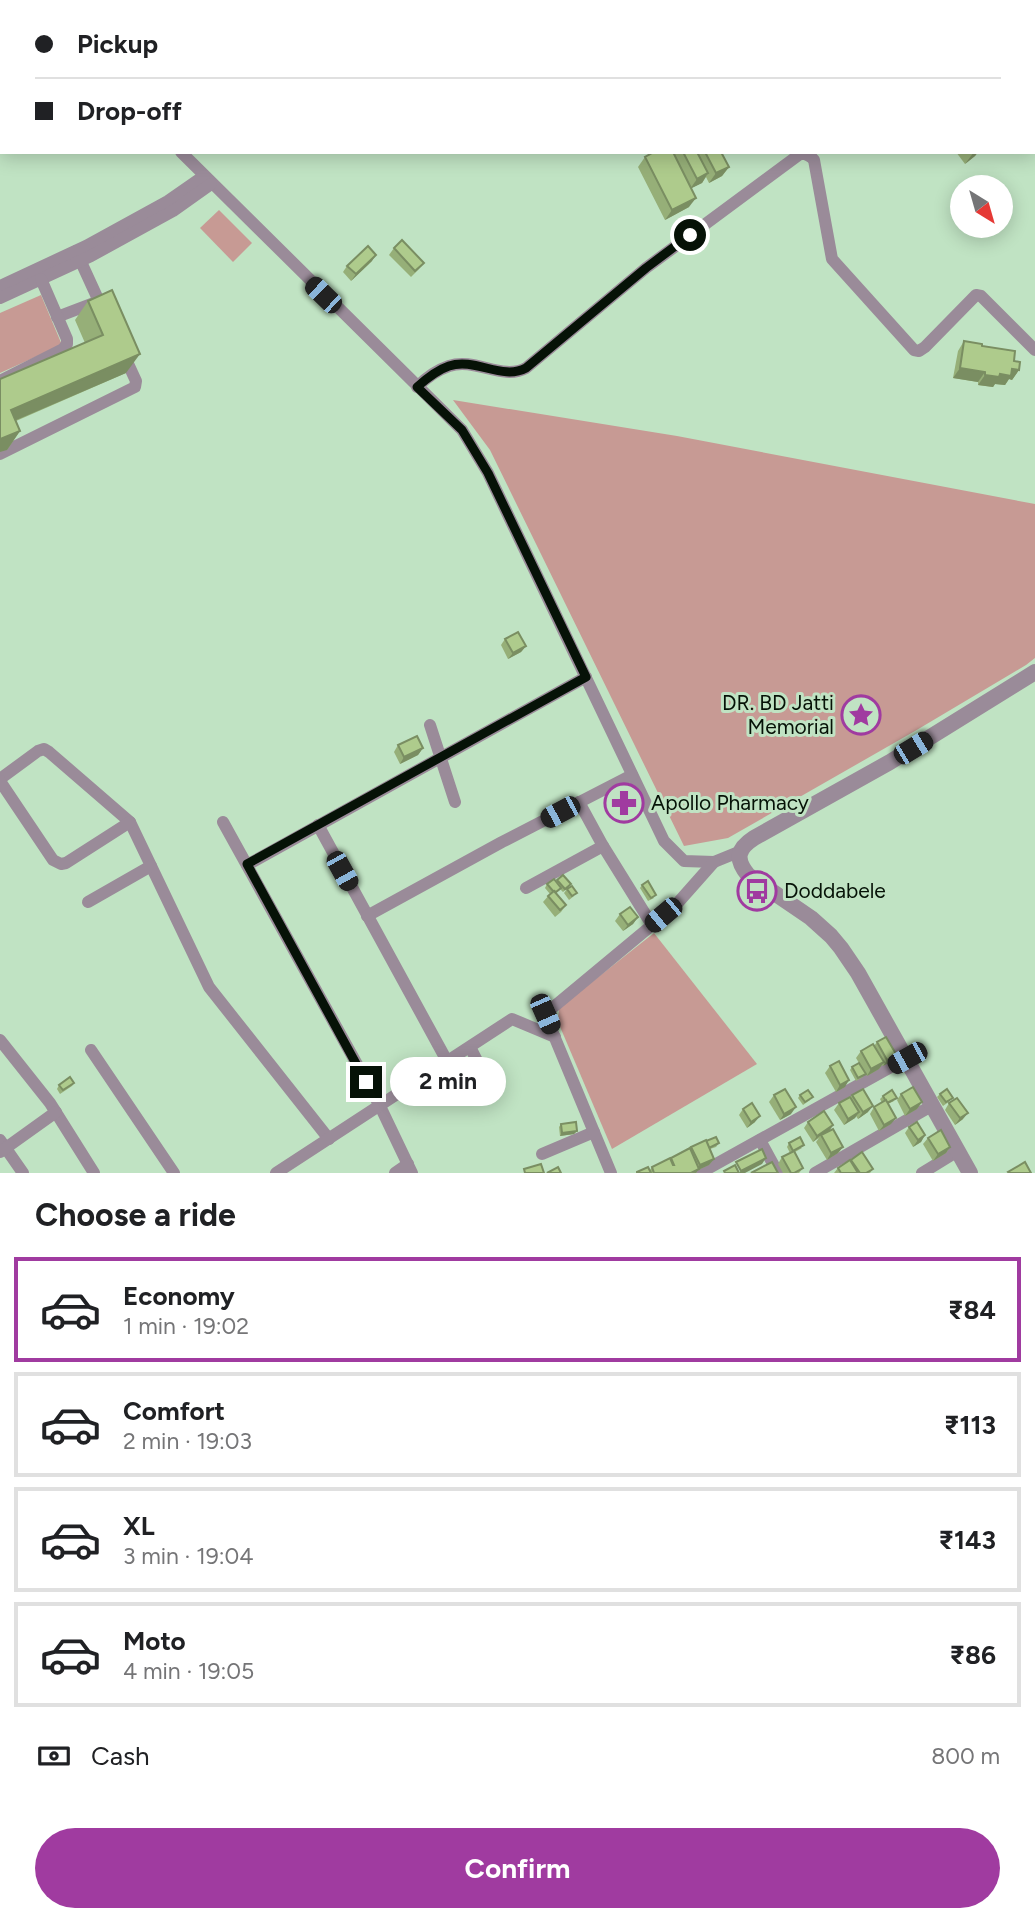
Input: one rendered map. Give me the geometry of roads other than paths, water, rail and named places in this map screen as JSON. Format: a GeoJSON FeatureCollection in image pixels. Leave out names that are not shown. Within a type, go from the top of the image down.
{"type":"FeatureCollection","features":[{"type":"Feature","properties":{"kind":"street"},"geometry":{"type":"LineString","coordinates":[[183,154],[462,430],[488,473],[664,841],[684,861],[715,862],[741,851]]}},
{"type":"Feature","properties":{"kind":"street"},"geometry":{"type":"LineString","coordinates":[[417,387],[431,375],[450,365],[469,363],[514,373],[526,368],[657,260],[800,154],[811,155],[814,160],[831,259],[914,350],[919,351],[925,347],[976,296],[981,296],[1035,351]]}},
{"type":"Feature","properties":{"kind":"street"},"geometry":{"type":"LineString","coordinates":[[0,286],[78,256],[173,211],[208,180]]}},
{"type":"Feature","properties":{"kind":"street"},"geometry":{"type":"LineString","coordinates":[[0,298],[41,279],[78,256]]}},
{"type":"Feature","properties":{"kind":"street"},"geometry":{"type":"LineString","coordinates":[[78,256],[110,324]]}},
{"type":"Feature","properties":{"kind":"street"},"geometry":{"type":"LineString","coordinates":[[0,381],[63,349],[66,344],[41,279]]}},
{"type":"Feature","properties":{"kind":"street"},"geometry":{"type":"LineString","coordinates":[[57,317],[99,301]]}},
{"type":"Feature","properties":{"kind":"street"},"geometry":{"type":"LineString","coordinates":[[0,454],[135,387],[136,381],[120,346]]}},
{"type":"Feature","properties":{"kind":"street"},"geometry":{"type":"LineString","coordinates":[[970,1173],[858,972],[841,948],[811,918],[748,875],[739,860],[745,845],[754,838],[890,762],[1035,673]]}},
{"type":"Feature","properties":{"kind":"street"},"geometry":{"type":"LineString","coordinates":[[247,864],[586,677]]}},
{"type":"Feature","properties":{"kind":"street"},"geometry":{"type":"LineString","coordinates":[[430,725],[455,802]]}},
{"type":"Feature","properties":{"kind":"street"},"geometry":{"type":"LineString","coordinates":[[130,822],[66,863],[57,863],[52,860],[0,780],[44,749],[130,822],[209,987],[329,1139]]}},
{"type":"Feature","properties":{"kind":"street"},"geometry":{"type":"LineString","coordinates":[[368,916],[632,775]]}},
{"type":"Feature","properties":{"kind":"street"},"geometry":{"type":"LineString","coordinates":[[579,802],[652,925]]}},
{"type":"Feature","properties":{"kind":"street"},"geometry":{"type":"LineString","coordinates":[[223,822],[380,1106],[410,1168],[395,1173]]}},
{"type":"Feature","properties":{"kind":"street"},"geometry":{"type":"LineString","coordinates":[[318,825],[447,1061]]}},
{"type":"Feature","properties":{"kind":"street"},"geometry":{"type":"LineString","coordinates":[[526,888],[603,846]]}},
{"type":"Feature","properties":{"kind":"street"},"geometry":{"type":"LineString","coordinates":[[611,1173],[545,1014],[675,906],[715,862]]}},
{"type":"Feature","properties":{"kind":"street"},"geometry":{"type":"LineString","coordinates":[[88,902],[151,866]]}},
{"type":"Feature","properties":{"kind":"street"},"geometry":{"type":"LineString","coordinates":[[276,1173],[512,1019],[555,1037]]}},
{"type":"Feature","properties":{"kind":"street"},"geometry":{"type":"LineString","coordinates":[[0,1040],[56,1112],[94,1173]]}},
{"type":"Feature","properties":{"kind":"street"},"geometry":{"type":"LineString","coordinates":[[470,1047],[491,1088]]}},
{"type":"Feature","properties":{"kind":"street"},"geometry":{"type":"LineString","coordinates":[[90,1050],[174,1173]]}},
{"type":"Feature","properties":{"kind":"street"},"geometry":{"type":"LineString","coordinates":[[700,1173],[907,1058]]}},
{"type":"Feature","properties":{"kind":"street"},"geometry":{"type":"LineString","coordinates":[[815,1173],[933,1105]]}},
{"type":"Feature","properties":{"kind":"street"},"geometry":{"type":"LineString","coordinates":[[23,1173],[2,1147],[56,1112]]}},
{"type":"Feature","properties":{"kind":"street"},"geometry":{"type":"LineString","coordinates":[[542,1154],[594,1132]]}},
{"type":"Feature","properties":{"kind":"street"},"geometry":{"type":"LineString","coordinates":[[761,1140],[778,1173]]}},
{"type":"Feature","properties":{"kind":"street"},"geometry":{"type":"LineString","coordinates":[[922,1173],[958,1152]]}},
{"type":"Feature","properties":{"kind":"place","name":"DR. BD Jatti Memorial"},"geometry":{"type":"Point","coordinates":[861,715]}},
{"type":"Feature","properties":{"kind":"place","name":"Apollo Pharmacy"},"geometry":{"type":"Point","coordinates":[624,803]}},
{"type":"Feature","properties":{"kind":"place","name":"Doddabele"},"geometry":{"type":"Point","coordinates":[757,891]}}]}
